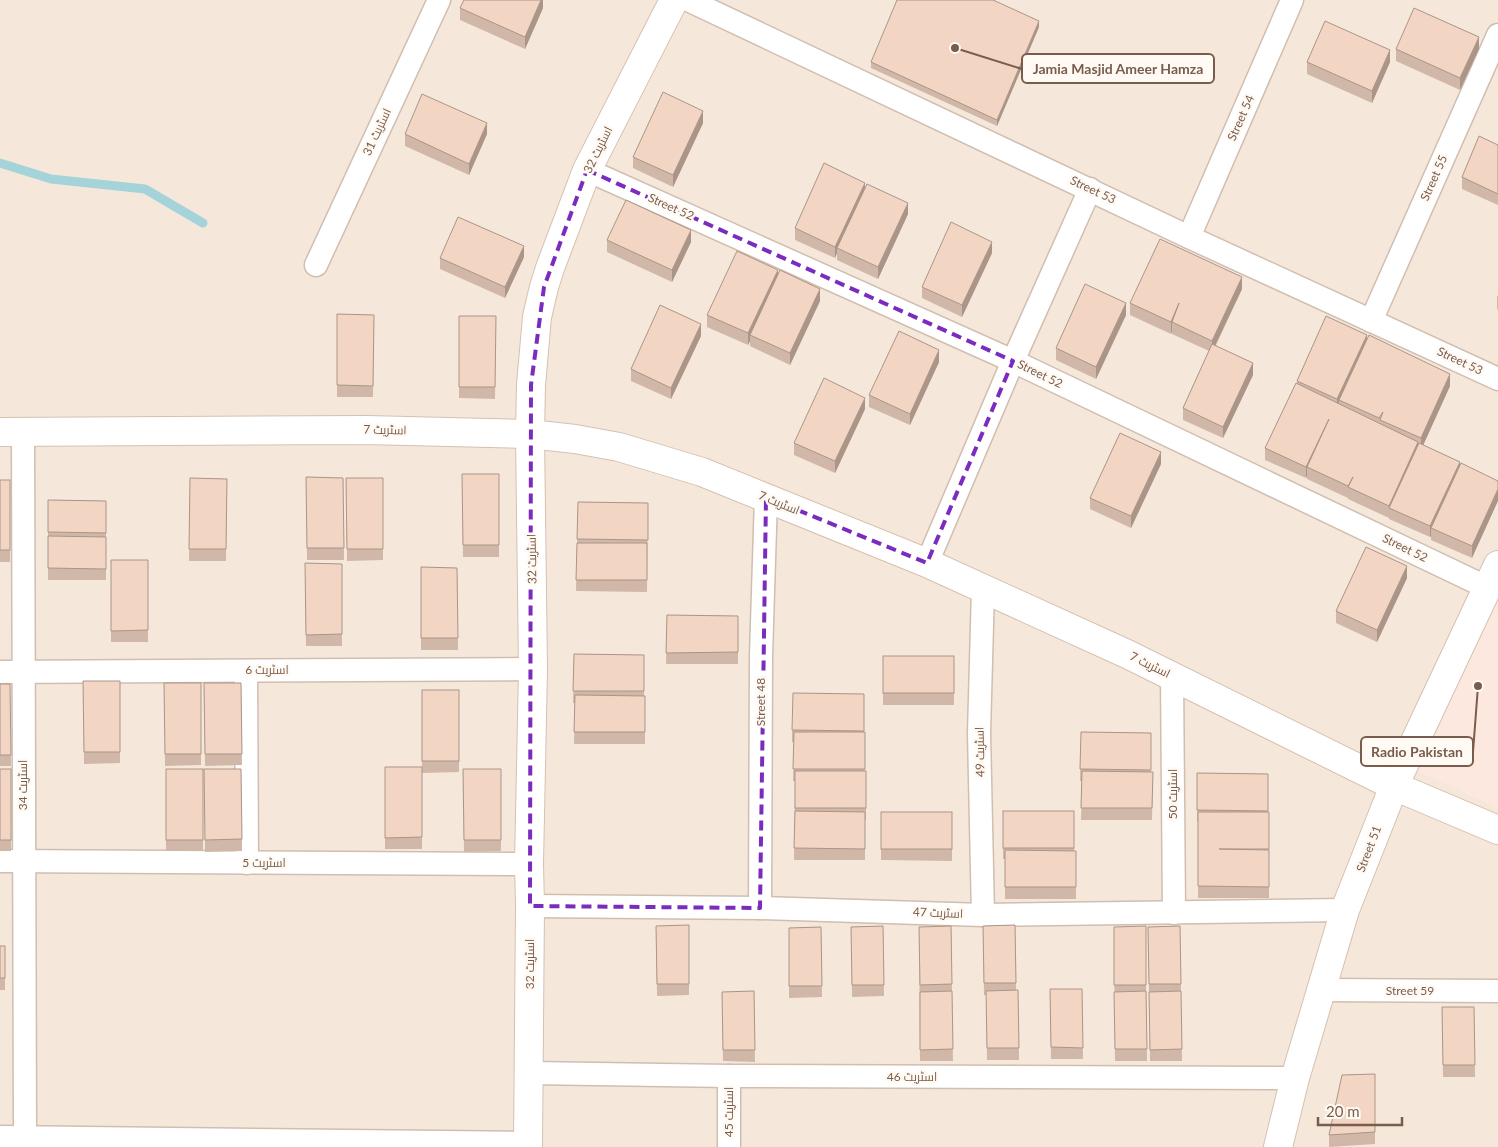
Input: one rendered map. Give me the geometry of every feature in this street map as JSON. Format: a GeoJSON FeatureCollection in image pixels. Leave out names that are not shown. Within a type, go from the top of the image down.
{"type":"FeatureCollection","features":[{"type":"Feature","properties":{"kind":"street","name":"اسٹریٹ 31"},"geometry":{"type":"LineString","coordinates":[[316,264],[439,0]]}},
{"type":"Feature","properties":{"kind":"street","name":"اسٹریٹ 32"},"geometry":{"type":"LineString","coordinates":[[528,1145],[529,864],[533,669],[530,434],[531,386],[538,317],[542,294],[550,268],[587,170],[674,0]]}},
{"type":"Feature","properties":{"kind":"street","name":"Street 53"},"geometry":{"type":"LineString","coordinates":[[688,0],[1498,379]]}},
{"type":"Feature","properties":{"kind":"street","name":"Street 54"},"geometry":{"type":"LineString","coordinates":[[1189,236],[1292,0]]}},
{"type":"Feature","properties":{"kind":"street","name":"Street 55"},"geometry":{"type":"LineString","coordinates":[[1371,321],[1498,35]]}},
{"type":"Feature","properties":{"kind":"street","name":"Street 52"},"geometry":{"type":"LineString","coordinates":[[587,170],[1493,576]]}},
{"type":"Feature","properties":{"kind":"street"},"geometry":{"type":"LineString","coordinates":[[927,563],[1013,361],[1090,189]]}},
{"type":"Feature","properties":{"kind":"street","name":"اسٹریٹ 7"},"geometry":{"type":"LineString","coordinates":[[11,432],[366,430],[530,434],[575,439],[619,448],[702,472],[927,563],[1127,654],[1394,786],[1498,830]]}},
{"type":"Feature","properties":{"kind":"street","name":"اسٹریٹ 34"},"geometry":{"type":"LineString","coordinates":[[11,432],[23,672],[25,1137]]}},
{"type":"Feature","properties":{"kind":"street","name":"Street 48"},"geometry":{"type":"LineString","coordinates":[[760,908],[761,656],[766,497]]}},
{"type":"Feature","properties":{"kind":"street","name":"Street 51"},"geometry":{"type":"LineString","coordinates":[[1278,1147],[1295,1078],[1345,910],[1394,786],[1493,576]]}},
{"type":"Feature","properties":{"kind":"street","name":"اسٹریٹ 49"},"geometry":{"type":"LineString","coordinates":[[983,589],[979,733],[983,915]]}},
{"type":"Feature","properties":{"kind":"street","name":"اسٹریٹ 6"},"geometry":{"type":"LineString","coordinates":[[0,672],[533,669]]}},
{"type":"Feature","properties":{"kind":"street"},"geometry":{"type":"LineString","coordinates":[[246,670],[247,863]]}},
{"type":"Feature","properties":{"kind":"street","name":"اسٹریٹ 50"},"geometry":{"type":"LineString","coordinates":[[1172,676],[1174,913]]}},
{"type":"Feature","properties":{"kind":"street","name":"اسٹریٹ 5"},"geometry":{"type":"LineString","coordinates":[[0,862],[529,864]]}},
{"type":"Feature","properties":{"kind":"street","name":"اسٹریٹ 47"},"geometry":{"type":"LineString","coordinates":[[530,906],[760,908],[983,915],[1345,910]]}},
{"type":"Feature","properties":{"kind":"street","name":"Street 59"},"geometry":{"type":"LineString","coordinates":[[1322,990],[1498,991]]}},
{"type":"Feature","properties":{"kind":"street","name":"اسٹریٹ 46"},"geometry":{"type":"LineString","coordinates":[[529,1073],[729,1076],[1295,1078]]}},
{"type":"Feature","properties":{"kind":"street","name":"اسٹریٹ 45"},"geometry":{"type":"LineString","coordinates":[[729,1076],[729,1147]]}},
{"type":"Feature","properties":{"kind":"street"},"geometry":{"type":"LineString","coordinates":[[0,1137],[528,1145]]}},
{"type":"Feature","properties":{"kind":"highlighted area"},"geometry":{"type":"Polygon","coordinates":[[[587,170],[1013,361],[927,563],[766,497],[760,908],[530,906],[531,385],[544,287],[587,170]]]}},
{"type":"Feature","properties":{"kind":"shaded area"},"geometry":{"type":"Polygon","coordinates":[[[0,0],[1498,0],[1498,1147],[0,1147],[0,0]]]}},
{"type":"Feature","properties":{"kind":"shaded area"},"geometry":{"type":"Polygon","coordinates":[[[1498,601],[1498,808],[1418,771],[1498,601]]]}},
{"type":"Feature","properties":{"kind":"building"},"geometry":{"type":"Polygon","coordinates":[[[464,0],[541,0],[525,37],[460,8],[464,0]]]}},
{"type":"Feature","properties":{"kind":"building"},"geometry":{"type":"Polygon","coordinates":[[[897,0],[993,0],[1039,21],[997,120],[871,62],[897,0]]]}},
{"type":"Feature","properties":{"kind":"building"},"geometry":{"type":"Polygon","coordinates":[[[1414,8],[1479,37],[1460,78],[1396,49],[1414,8]]]}},
{"type":"Feature","properties":{"kind":"building"},"geometry":{"type":"Polygon","coordinates":[[[1325,21],[1390,50],[1372,91],[1307,62],[1325,21]]]}},
{"type":"Feature","properties":{"kind":"building"},"geometry":{"type":"Polygon","coordinates":[[[663,92],[703,111],[673,175],[633,157],[663,92]]]}},
{"type":"Feature","properties":{"kind":"building"},"geometry":{"type":"Polygon","coordinates":[[[422,94],[487,123],[469,164],[405,134],[422,94]]]}},
{"type":"Feature","properties":{"kind":"building"},"geometry":{"type":"Polygon","coordinates":[[[1479,136],[1498,145],[1498,194],[1462,177],[1479,136]]]}},
{"type":"Feature","properties":{"kind":"building"},"geometry":{"type":"Polygon","coordinates":[[[824,163],[865,183],[835,247],[795,228],[824,163]]]}},
{"type":"Feature","properties":{"kind":"building"},"geometry":{"type":"Polygon","coordinates":[[[867,184],[908,203],[878,267],[837,248],[867,184]]]}},
{"type":"Feature","properties":{"kind":"building"},"geometry":{"type":"Polygon","coordinates":[[[626,200],[691,230],[672,270],[607,240],[626,200]]]}},
{"type":"Feature","properties":{"kind":"building"},"geometry":{"type":"Polygon","coordinates":[[[458,217],[524,246],[505,287],[440,258],[458,217]]]}},
{"type":"Feature","properties":{"kind":"building"},"geometry":{"type":"Polygon","coordinates":[[[951,222],[992,242],[962,305],[922,287],[951,222]]]}},
{"type":"Feature","properties":{"kind":"building"},"geometry":{"type":"Polygon","coordinates":[[[1160,239],[1242,277],[1212,341],[1172,322],[1179,303],[1171,322],[1130,303],[1160,239]]]}},
{"type":"Feature","properties":{"kind":"building"},"geometry":{"type":"Polygon","coordinates":[[[737,251],[778,270],[748,333],[707,315],[737,251]]]}},
{"type":"Feature","properties":{"kind":"building"},"geometry":{"type":"Polygon","coordinates":[[[780,270],[820,289],[790,353],[750,335],[780,270]]]}},
{"type":"Feature","properties":{"kind":"building"},"geometry":{"type":"Polygon","coordinates":[[[1085,284],[1126,303],[1096,367],[1056,348],[1085,284]]]}},
{"type":"Feature","properties":{"kind":"building"},"geometry":{"type":"Polygon","coordinates":[[[660,305],[701,324],[671,388],[631,369],[660,305]]]}},
{"type":"Feature","properties":{"kind":"building"},"geometry":{"type":"Polygon","coordinates":[[[337,314],[374,315],[373,386],[337,385],[337,314]]]}},
{"type":"Feature","properties":{"kind":"building"},"geometry":{"type":"Polygon","coordinates":[[[459,316],[496,316],[495,387],[459,387],[459,316]]]}},
{"type":"Feature","properties":{"kind":"building"},"geometry":{"type":"Polygon","coordinates":[[[1326,316],[1367,335],[1337,399],[1297,381],[1326,316]]]}},
{"type":"Feature","properties":{"kind":"building"},"geometry":{"type":"Polygon","coordinates":[[[899,331],[939,350],[910,414],[869,395],[899,331]]]}},
{"type":"Feature","properties":{"kind":"building"},"geometry":{"type":"Polygon","coordinates":[[[1369,335],[1450,374],[1421,438],[1380,420],[1383,412],[1379,418],[1339,400],[1369,335]]]}},
{"type":"Feature","properties":{"kind":"building"},"geometry":{"type":"Polygon","coordinates":[[[1212,344],[1253,363],[1223,427],[1183,408],[1212,344]]]}},
{"type":"Feature","properties":{"kind":"building"},"geometry":{"type":"Polygon","coordinates":[[[824,378],[865,398],[835,461],[794,443],[824,378]]]}},
{"type":"Feature","properties":{"kind":"building"},"geometry":{"type":"Polygon","coordinates":[[[1296,383],[1418,442],[1389,506],[1348,487],[1353,477],[1348,486],[1307,467],[1329,419],[1306,467],[1265,448],[1296,383]]]}},
{"type":"Feature","properties":{"kind":"building"},"geometry":{"type":"Polygon","coordinates":[[[1120,433],[1161,452],[1131,516],[1090,498],[1120,433]]]}},
{"type":"Feature","properties":{"kind":"building"},"geometry":{"type":"Polygon","coordinates":[[[1419,443],[1460,462],[1430,526],[1389,508],[1419,443]]]}},
{"type":"Feature","properties":{"kind":"building"},"geometry":{"type":"Polygon","coordinates":[[[1461,463],[1498,481],[1498,489],[1472,546],[1431,528],[1461,463]]]}},
{"type":"Feature","properties":{"kind":"building"},"geometry":{"type":"Polygon","coordinates":[[[462,474],[499,474],[499,545],[463,545],[462,474]]]}},
{"type":"Feature","properties":{"kind":"building"},"geometry":{"type":"Polygon","coordinates":[[[306,477],[343,478],[344,548],[307,548],[306,477]]]}},
{"type":"Feature","properties":{"kind":"building"},"geometry":{"type":"Polygon","coordinates":[[[190,478],[227,479],[226,549],[189,549],[190,478]]]}},
{"type":"Feature","properties":{"kind":"building"},"geometry":{"type":"Polygon","coordinates":[[[346,478],[383,478],[383,549],[347,549],[346,478]]]}},
{"type":"Feature","properties":{"kind":"building"},"geometry":{"type":"Polygon","coordinates":[[[0,480],[10,480],[10,550],[0,550],[0,480]]]}},
{"type":"Feature","properties":{"kind":"building"},"geometry":{"type":"Polygon","coordinates":[[[48,500],[106,501],[106,533],[48,532],[48,500]]]}},
{"type":"Feature","properties":{"kind":"building"},"geometry":{"type":"Polygon","coordinates":[[[578,502],[648,503],[648,540],[577,539],[578,502]]]}},
{"type":"Feature","properties":{"kind":"building"},"geometry":{"type":"Polygon","coordinates":[[[48,536],[106,537],[106,569],[48,568],[48,536]]]}},
{"type":"Feature","properties":{"kind":"building"},"geometry":{"type":"Polygon","coordinates":[[[577,543],[647,543],[647,580],[576,580],[577,543]]]}},
{"type":"Feature","properties":{"kind":"building"},"geometry":{"type":"Polygon","coordinates":[[[1366,547],[1407,566],[1377,630],[1336,611],[1366,547]]]}},
{"type":"Feature","properties":{"kind":"building"},"geometry":{"type":"Polygon","coordinates":[[[111,560],[148,560],[148,630],[111,631],[111,560]]]}},
{"type":"Feature","properties":{"kind":"building"},"geometry":{"type":"Polygon","coordinates":[[[305,563],[342,564],[342,634],[306,635],[305,563]]]}},
{"type":"Feature","properties":{"kind":"building"},"geometry":{"type":"Polygon","coordinates":[[[421,567],[457,568],[458,638],[421,638],[421,567]]]}},
{"type":"Feature","properties":{"kind":"building"},"geometry":{"type":"Polygon","coordinates":[[[667,615],[738,616],[738,652],[666,653],[667,615]]]}},
{"type":"Feature","properties":{"kind":"building"},"geometry":{"type":"Polygon","coordinates":[[[574,654],[644,655],[644,691],[573,691],[574,654]]]}},
{"type":"Feature","properties":{"kind":"building"},"geometry":{"type":"Polygon","coordinates":[[[883,656],[954,656],[954,693],[883,693],[883,656]]]}},
{"type":"Feature","properties":{"kind":"building"},"geometry":{"type":"Polygon","coordinates":[[[83,681],[120,681],[120,752],[84,752],[83,681]]]}},
{"type":"Feature","properties":{"kind":"building"},"geometry":{"type":"Polygon","coordinates":[[[164,683],[201,683],[201,754],[165,754],[164,683]]]}},
{"type":"Feature","properties":{"kind":"building"},"geometry":{"type":"Polygon","coordinates":[[[204,683],[241,683],[242,754],[205,754],[204,683]]]}},
{"type":"Feature","properties":{"kind":"building"},"geometry":{"type":"Polygon","coordinates":[[[0,684],[10,684],[11,755],[0,755],[0,684]]]}},
{"type":"Feature","properties":{"kind":"building"},"geometry":{"type":"Polygon","coordinates":[[[422,690],[459,690],[459,761],[422,761],[422,690]]]}},
{"type":"Feature","properties":{"kind":"building"},"geometry":{"type":"Polygon","coordinates":[[[793,693],[864,694],[864,731],[792,730],[793,693]]]}},
{"type":"Feature","properties":{"kind":"building"},"geometry":{"type":"Polygon","coordinates":[[[575,695],[645,696],[645,732],[574,732],[575,695]]]}},
{"type":"Feature","properties":{"kind":"building"},"geometry":{"type":"Polygon","coordinates":[[[794,732],[865,732],[865,769],[793,769],[794,732]]]}},
{"type":"Feature","properties":{"kind":"building"},"geometry":{"type":"Polygon","coordinates":[[[1081,732],[1151,733],[1151,770],[1080,769],[1081,732]]]}},
{"type":"Feature","properties":{"kind":"building"},"geometry":{"type":"Polygon","coordinates":[[[385,767],[422,767],[422,837],[385,838],[385,767]]]}},
{"type":"Feature","properties":{"kind":"building"},"geometry":{"type":"Polygon","coordinates":[[[0,769],[11,769],[11,840],[0,840],[0,769]]]}},
{"type":"Feature","properties":{"kind":"building"},"geometry":{"type":"Polygon","coordinates":[[[166,769],[203,769],[203,840],[166,840],[166,769]]]}},
{"type":"Feature","properties":{"kind":"building"},"geometry":{"type":"Polygon","coordinates":[[[204,769],[241,769],[242,839],[205,840],[204,769]]]}},
{"type":"Feature","properties":{"kind":"building"},"geometry":{"type":"Polygon","coordinates":[[[463,769],[501,769],[501,840],[464,840],[463,769]]]}},
{"type":"Feature","properties":{"kind":"building"},"geometry":{"type":"Polygon","coordinates":[[[795,771],[866,771],[866,808],[795,808],[795,771]]]}},
{"type":"Feature","properties":{"kind":"building"},"geometry":{"type":"Polygon","coordinates":[[[1082,771],[1153,772],[1152,808],[1081,808],[1082,771]]]}},
{"type":"Feature","properties":{"kind":"building"},"geometry":{"type":"Polygon","coordinates":[[[1197,773],[1268,774],[1268,811],[1197,810],[1197,773]]]}},
{"type":"Feature","properties":{"kind":"building"},"geometry":{"type":"Polygon","coordinates":[[[795,811],[865,812],[865,849],[794,848],[795,811]]]}},
{"type":"Feature","properties":{"kind":"building"},"geometry":{"type":"Polygon","coordinates":[[[1003,811],[1074,811],[1074,848],[1003,848],[1003,811]]]}},
{"type":"Feature","properties":{"kind":"building"},"geometry":{"type":"Polygon","coordinates":[[[881,812],[952,812],[952,849],[881,849],[881,812]]]}},
{"type":"Feature","properties":{"kind":"building"},"geometry":{"type":"Polygon","coordinates":[[[1198,812],[1269,812],[1269,849],[1219,849],[1269,850],[1269,887],[1198,886],[1198,812]]]}},
{"type":"Feature","properties":{"kind":"building"},"geometry":{"type":"Polygon","coordinates":[[[1005,850],[1076,851],[1076,887],[1005,887],[1005,850]]]}},
{"type":"Feature","properties":{"kind":"building"},"geometry":{"type":"Polygon","coordinates":[[[689,925],[689,984],[657,984],[656,926],[689,925]]]}},
{"type":"Feature","properties":{"kind":"building"},"geometry":{"type":"Polygon","coordinates":[[[1015,925],[1016,983],[984,983],[983,926],[1015,925]]]}},
{"type":"Feature","properties":{"kind":"building"},"geometry":{"type":"Polygon","coordinates":[[[883,926],[884,985],[852,985],[851,927],[883,926]]]}},
{"type":"Feature","properties":{"kind":"building"},"geometry":{"type":"Polygon","coordinates":[[[951,926],[952,984],[920,985],[919,927],[951,926]]]}},
{"type":"Feature","properties":{"kind":"building"},"geometry":{"type":"Polygon","coordinates":[[[1146,926],[1146,985],[1114,985],[1114,927],[1146,926]]]}},
{"type":"Feature","properties":{"kind":"building"},"geometry":{"type":"Polygon","coordinates":[[[1180,926],[1181,984],[1149,984],[1148,927],[1180,926]]]}},
{"type":"Feature","properties":{"kind":"building"},"geometry":{"type":"Polygon","coordinates":[[[821,927],[822,986],[789,986],[789,928],[821,927]]]}},
{"type":"Feature","properties":{"kind":"building"},"geometry":{"type":"Polygon","coordinates":[[[0,946],[5,946],[5,978],[0,978],[0,946]]]}},
{"type":"Feature","properties":{"kind":"building"},"geometry":{"type":"Polygon","coordinates":[[[1050,989],[1082,989],[1083,1048],[1051,1047],[1050,989]]]}},
{"type":"Feature","properties":{"kind":"building"},"geometry":{"type":"Polygon","coordinates":[[[1018,990],[1019,1048],[987,1048],[986,991],[1018,990]]]}},
{"type":"Feature","properties":{"kind":"building"},"geometry":{"type":"Polygon","coordinates":[[[754,991],[755,1050],[723,1050],[722,992],[754,991]]]}},
{"type":"Feature","properties":{"kind":"building"},"geometry":{"type":"Polygon","coordinates":[[[952,991],[953,1049],[920,1050],[920,992],[952,991]]]}},
{"type":"Feature","properties":{"kind":"building"},"geometry":{"type":"Polygon","coordinates":[[[1146,991],[1147,1049],[1115,1049],[1114,992],[1146,991]]]}},
{"type":"Feature","properties":{"kind":"building"},"geometry":{"type":"Polygon","coordinates":[[[1181,991],[1182,1049],[1150,1050],[1149,992],[1181,991]]]}},
{"type":"Feature","properties":{"kind":"building"},"geometry":{"type":"Polygon","coordinates":[[[1442,1007],[1474,1007],[1475,1065],[1443,1065],[1442,1007]]]}},
{"type":"Feature","properties":{"kind":"building"},"geometry":{"type":"Polygon","coordinates":[[[1375,1074],[1375,1132],[1329,1135],[1342,1075],[1375,1074]]]}},
{"type":"Feature","properties":{"kind":"waterway"},"geometry":{"type":"LineString","coordinates":[[0,163],[51,179],[145,189],[203,223]]}},
{"type":"Feature","properties":{"kind":"place","name":"Jamia Masjid Ameer Hamza"},"geometry":{"type":"Point","coordinates":[955,48]}},
{"type":"Feature","properties":{"kind":"place","name":"Radio Pakistan"},"geometry":{"type":"Point","coordinates":[1478,686]}}]}
